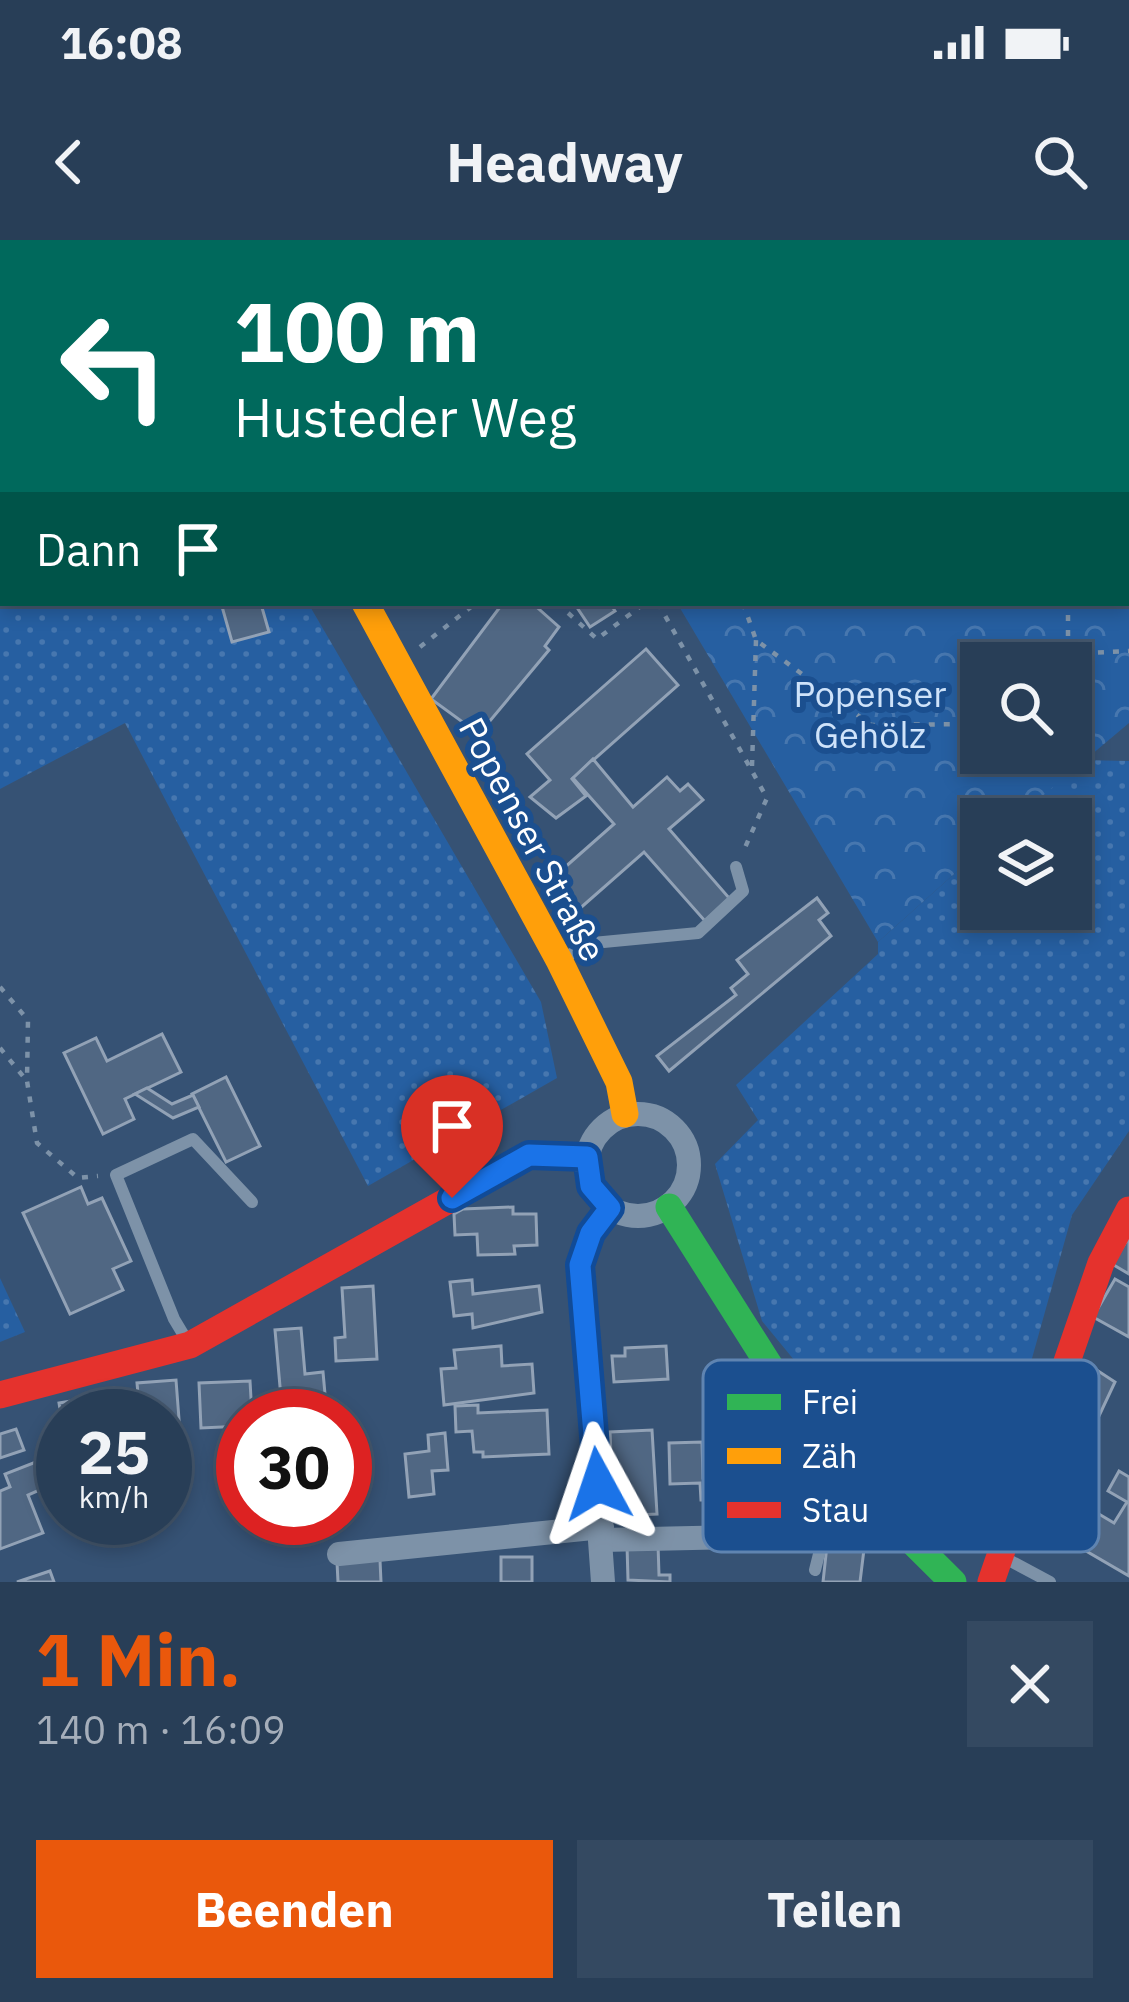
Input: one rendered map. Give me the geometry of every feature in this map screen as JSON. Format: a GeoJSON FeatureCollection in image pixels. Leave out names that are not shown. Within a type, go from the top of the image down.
{"type":"FeatureCollection","features":[{"type":"Feature","properties":{"kind":"street","name":"Popenser Straße"},"geometry":{"type":"LineString","coordinates":[[367,606],[559,960],[620,1082],[625,1114]]}},
{"type":"Feature","properties":{"kind":"street"},"geometry":{"type":"LineString","coordinates":[[625,1114],[660,1118],[686,1143],[688,1178],[669,1207],[639,1216],[610,1208],[591,1186],[587,1157],[600,1130],[625,1114]]}},
{"type":"Feature","properties":{"kind":"street"},"geometry":{"type":"LineString","coordinates":[[0,1395],[190,1346],[529,1155],[587,1157]]}},
{"type":"Feature","properties":{"kind":"street"},"geometry":{"type":"LineString","coordinates":[[669,1207],[766,1360]]}},
{"type":"Feature","properties":{"kind":"street"},"geometry":{"type":"LineString","coordinates":[[603,1582],[580,1265],[591,1233],[610,1208]]}},
{"type":"Feature","properties":{"kind":"street"},"geometry":{"type":"LineString","coordinates":[[1068,1360],[1101,1263],[1129,1210]]}},
{"type":"Feature","properties":{"kind":"street"},"geometry":{"type":"LineString","coordinates":[[339,1554],[602,1534],[703,1536]]}},
{"type":"Feature","properties":{"kind":"street"},"geometry":{"type":"LineString","coordinates":[[923,1552],[953,1582]]}},
{"type":"Feature","properties":{"kind":"lane"},"geometry":{"type":"LineString","coordinates":[[559,960],[593,944],[698,933],[743,891],[736,867]]}},
{"type":"Feature","properties":{"kind":"lane"},"geometry":{"type":"LineString","coordinates":[[190,1346],[174,1319],[116,1174],[193,1139],[252,1202]]}},
{"type":"Feature","properties":{"kind":"lane"},"geometry":{"type":"LineString","coordinates":[[815,1570],[820,1552]]}},
{"type":"Feature","properties":{"kind":"lane"},"geometry":{"type":"LineString","coordinates":[[996,1569],[1050,1582]]}},
{"type":"Feature","properties":{"kind":"path"},"geometry":{"type":"LineString","coordinates":[[397,666],[472,606]]}},
{"type":"Feature","properties":{"kind":"path"},"geometry":{"type":"LineString","coordinates":[[559,606],[597,639],[641,606]]}},
{"type":"Feature","properties":{"kind":"path"},"geometry":{"type":"LineString","coordinates":[[660,606],[767,798],[736,867]]}},
{"type":"Feature","properties":{"kind":"path"},"geometry":{"type":"LineString","coordinates":[[744,606],[756,640],[752,772]]}},
{"type":"Feature","properties":{"kind":"path"},"geometry":{"type":"LineString","coordinates":[[1067,642],[1068,606]]}},
{"type":"Feature","properties":{"kind":"path"},"geometry":{"type":"LineString","coordinates":[[756,640],[871,724],[960,724]]}},
{"type":"Feature","properties":{"kind":"path"},"geometry":{"type":"LineString","coordinates":[[1092,653],[1129,652]]}},
{"type":"Feature","properties":{"kind":"path"},"geometry":{"type":"LineString","coordinates":[[0,987],[28,1020],[27,1081],[37,1143],[78,1178],[116,1174]]}},
{"type":"Feature","properties":{"kind":"path"},"geometry":{"type":"LineString","coordinates":[[0,1048],[27,1081]]}},
{"type":"Feature","properties":{"kind":"green space"},"geometry":{"type":"Polygon","coordinates":[[[0,606],[310,606],[541,1002],[557,1078],[368,1186],[125,723],[0,789],[0,606]]]}},
{"type":"Feature","properties":{"kind":"green space","name":"Popenser Gehölz"},"geometry":{"type":"Polygon","coordinates":[[[679,606],[1129,606],[1129,723],[1092,754],[1092,642],[960,642],[960,774],[1068,774],[1040,798],[960,798],[960,869],[878,942],[679,606]]]}},
{"type":"Feature","properties":{"kind":"green space"},"geometry":{"type":"Polygon","coordinates":[[[1092,760],[1129,761],[1129,1131],[1072,1215],[1032,1360],[794,1360],[762,1321],[715,1164],[758,1120],[736,1085],[878,954],[878,942],[960,869],[960,930],[1092,930],[1092,798],[1038,798],[1065,774],[1092,774],[1092,760]]]}},
{"type":"Feature","properties":{"kind":"green space"},"geometry":{"type":"Polygon","coordinates":[[[0,1278],[25,1332],[0,1342],[0,1278]]]}},
{"type":"Feature","properties":{"kind":"building"},"geometry":{"type":"Polygon","coordinates":[[[222,606],[262,606],[269,632],[232,642],[222,606]]]}},
{"type":"Feature","properties":{"kind":"building"},"geometry":{"type":"Polygon","coordinates":[[[501,606],[535,606],[559,627],[545,646],[549,650],[479,734],[431,699],[501,606]]]}},
{"type":"Feature","properties":{"kind":"building"},"geometry":{"type":"Polygon","coordinates":[[[576,606],[612,606],[615,611],[590,627],[576,606]]]}},
{"type":"Feature","properties":{"kind":"building"},"geometry":{"type":"Polygon","coordinates":[[[646,649],[678,685],[572,779],[586,796],[556,818],[530,797],[550,780],[527,754],[646,649]]]}},
{"type":"Feature","properties":{"kind":"building"},"geometry":{"type":"Polygon","coordinates":[[[593,759],[633,807],[667,777],[680,791],[688,784],[703,800],[669,829],[730,899],[705,921],[644,852],[569,918],[555,901],[559,897],[547,883],[614,824],[573,778],[593,759]]]}},
{"type":"Feature","properties":{"kind":"building"},"geometry":{"type":"Polygon","coordinates":[[[817,898],[828,913],[819,920],[831,936],[669,1071],[657,1056],[736,995],[731,988],[748,974],[737,960],[817,898]]]}},
{"type":"Feature","properties":{"kind":"building"},"geometry":{"type":"Polygon","coordinates":[[[162,1034],[181,1072],[125,1099],[134,1119],[103,1134],[64,1053],[96,1038],[107,1061],[162,1034]]]}},
{"type":"Feature","properties":{"kind":"building"},"geometry":{"type":"Polygon","coordinates":[[[226,1077],[260,1146],[226,1162],[192,1094],[226,1077]]]}},
{"type":"Feature","properties":{"kind":"building"},"geometry":{"type":"Polygon","coordinates":[[[147,1088],[172,1104],[193,1095],[199,1107],[173,1118],[135,1094],[147,1088]]]}},
{"type":"Feature","properties":{"kind":"building"},"geometry":{"type":"Polygon","coordinates":[[[81,1187],[88,1204],[102,1198],[131,1261],[113,1269],[123,1290],[70,1314],[23,1213],[81,1187]]]}},
{"type":"Feature","properties":{"kind":"building"},"geometry":{"type":"Polygon","coordinates":[[[513,1207],[513,1214],[536,1214],[537,1245],[514,1246],[515,1254],[478,1255],[477,1234],[455,1235],[454,1214],[463,1209],[513,1207]]]}},
{"type":"Feature","properties":{"kind":"building"},"geometry":{"type":"Polygon","coordinates":[[[1129,1237],[1129,1274],[1112,1264],[1129,1237]]]}},
{"type":"Feature","properties":{"kind":"building"},"geometry":{"type":"Polygon","coordinates":[[[1115,1279],[1129,1287],[1129,1337],[1093,1317],[1115,1279]]]}},
{"type":"Feature","properties":{"kind":"building"},"geometry":{"type":"Polygon","coordinates":[[[472,1280],[473,1294],[539,1286],[542,1312],[473,1328],[472,1314],[454,1316],[450,1282],[472,1280]]]}},
{"type":"Feature","properties":{"kind":"building"},"geometry":{"type":"Polygon","coordinates":[[[373,1286],[377,1359],[336,1361],[335,1338],[345,1337],[342,1288],[373,1286]]]}},
{"type":"Feature","properties":{"kind":"building"},"geometry":{"type":"Polygon","coordinates":[[[301,1328],[305,1374],[323,1372],[325,1389],[280,1389],[275,1330],[301,1328]]]}},
{"type":"Feature","properties":{"kind":"building"},"geometry":{"type":"Polygon","coordinates":[[[501,1346],[502,1366],[532,1364],[534,1393],[444,1405],[441,1369],[456,1368],[454,1350],[501,1346]]]}},
{"type":"Feature","properties":{"kind":"building"},"geometry":{"type":"Polygon","coordinates":[[[666,1346],[668,1379],[614,1382],[612,1356],[625,1356],[625,1348],[666,1346]]]}},
{"type":"Feature","properties":{"kind":"building"},"geometry":{"type":"Polygon","coordinates":[[[1099,1372],[1115,1382],[1099,1416],[1099,1372]]]}},
{"type":"Feature","properties":{"kind":"building"},"geometry":{"type":"Polygon","coordinates":[[[176,1380],[177,1389],[138,1389],[137,1383],[176,1380]]]}},
{"type":"Feature","properties":{"kind":"building"},"geometry":{"type":"Polygon","coordinates":[[[250,1381],[250,1389],[216,1389],[216,1427],[201,1428],[199,1383],[250,1381]]]}},
{"type":"Feature","properties":{"kind":"building"},"geometry":{"type":"Polygon","coordinates":[[[478,1405],[478,1413],[547,1410],[549,1454],[483,1457],[483,1452],[474,1452],[472,1431],[456,1432],[455,1406],[478,1405]]]}},
{"type":"Feature","properties":{"kind":"building"},"geometry":{"type":"Polygon","coordinates":[[[16,1429],[24,1450],[0,1458],[0,1434],[16,1429]]]}},
{"type":"Feature","properties":{"kind":"building"},"geometry":{"type":"Polygon","coordinates":[[[652,1430],[657,1514],[614,1516],[610,1432],[652,1430]]]}},
{"type":"Feature","properties":{"kind":"building"},"geometry":{"type":"Polygon","coordinates":[[[445,1433],[448,1470],[432,1471],[434,1494],[409,1497],[405,1454],[429,1451],[428,1435],[445,1433]]]}},
{"type":"Feature","properties":{"kind":"building"},"geometry":{"type":"Polygon","coordinates":[[[702,1442],[703,1500],[700,1483],[670,1484],[669,1443],[702,1442]]]}},
{"type":"Feature","properties":{"kind":"building"},"geometry":{"type":"Polygon","coordinates":[[[36,1462],[36,1492],[28,1495],[36,1515],[36,1536],[0,1549],[0,1491],[10,1487],[5,1474],[36,1462]]]}},
{"type":"Feature","properties":{"kind":"building"},"geometry":{"type":"Polygon","coordinates":[[[1119,1471],[1129,1477],[1129,1576],[1088,1552],[1099,1552],[1099,1514],[1114,1523],[1127,1502],[1108,1491],[1119,1471]]]}},
{"type":"Feature","properties":{"kind":"building"},"geometry":{"type":"Polygon","coordinates":[[[658,1544],[659,1575],[670,1575],[670,1582],[628,1580],[627,1545],[658,1544]]]}},
{"type":"Feature","properties":{"kind":"building"},"geometry":{"type":"Polygon","coordinates":[[[826,1552],[864,1552],[860,1582],[823,1582],[826,1552]]]}},
{"type":"Feature","properties":{"kind":"building"},"geometry":{"type":"Polygon","coordinates":[[[501,1557],[532,1557],[532,1582],[501,1582],[501,1557]]]}},
{"type":"Feature","properties":{"kind":"building"},"geometry":{"type":"Polygon","coordinates":[[[380,1560],[381,1582],[338,1582],[337,1562],[380,1560]]]}},
{"type":"Feature","properties":{"kind":"building"},"geometry":{"type":"Polygon","coordinates":[[[50,1571],[54,1582],[17,1582],[50,1571]]]}},
{"type":"Feature","properties":{"kind":"traffic: fast"},"geometry":{"type":"LineString","coordinates":[[669,1207],[766,1360]]}},
{"type":"Feature","properties":{"kind":"traffic: fast"},"geometry":{"type":"LineString","coordinates":[[923,1552],[953,1582]]}},
{"type":"Feature","properties":{"kind":"traffic: slow"},"geometry":{"type":"LineString","coordinates":[[367,606],[559,960],[619,1082],[625,1114]]}},
{"type":"Feature","properties":{"kind":"traffic: jam"},"geometry":{"type":"LineString","coordinates":[[0,1395],[190,1345],[529,1155],[587,1157]]}},
{"type":"Feature","properties":{"kind":"traffic: jam"},"geometry":{"type":"LineString","coordinates":[[1068,1360],[1101,1263],[1129,1210]]}},
{"type":"Feature","properties":{"kind":"traffic: jam"},"geometry":{"type":"LineString","coordinates":[[991,1582],[1001,1552]]}},
{"type":"Feature","properties":{"kind":"route"},"geometry":{"type":"LineString","coordinates":[[452,1198],[529,1155],[556,1152],[587,1157],[591,1186],[610,1208],[591,1233],[580,1265],[598,1484]]}}]}
